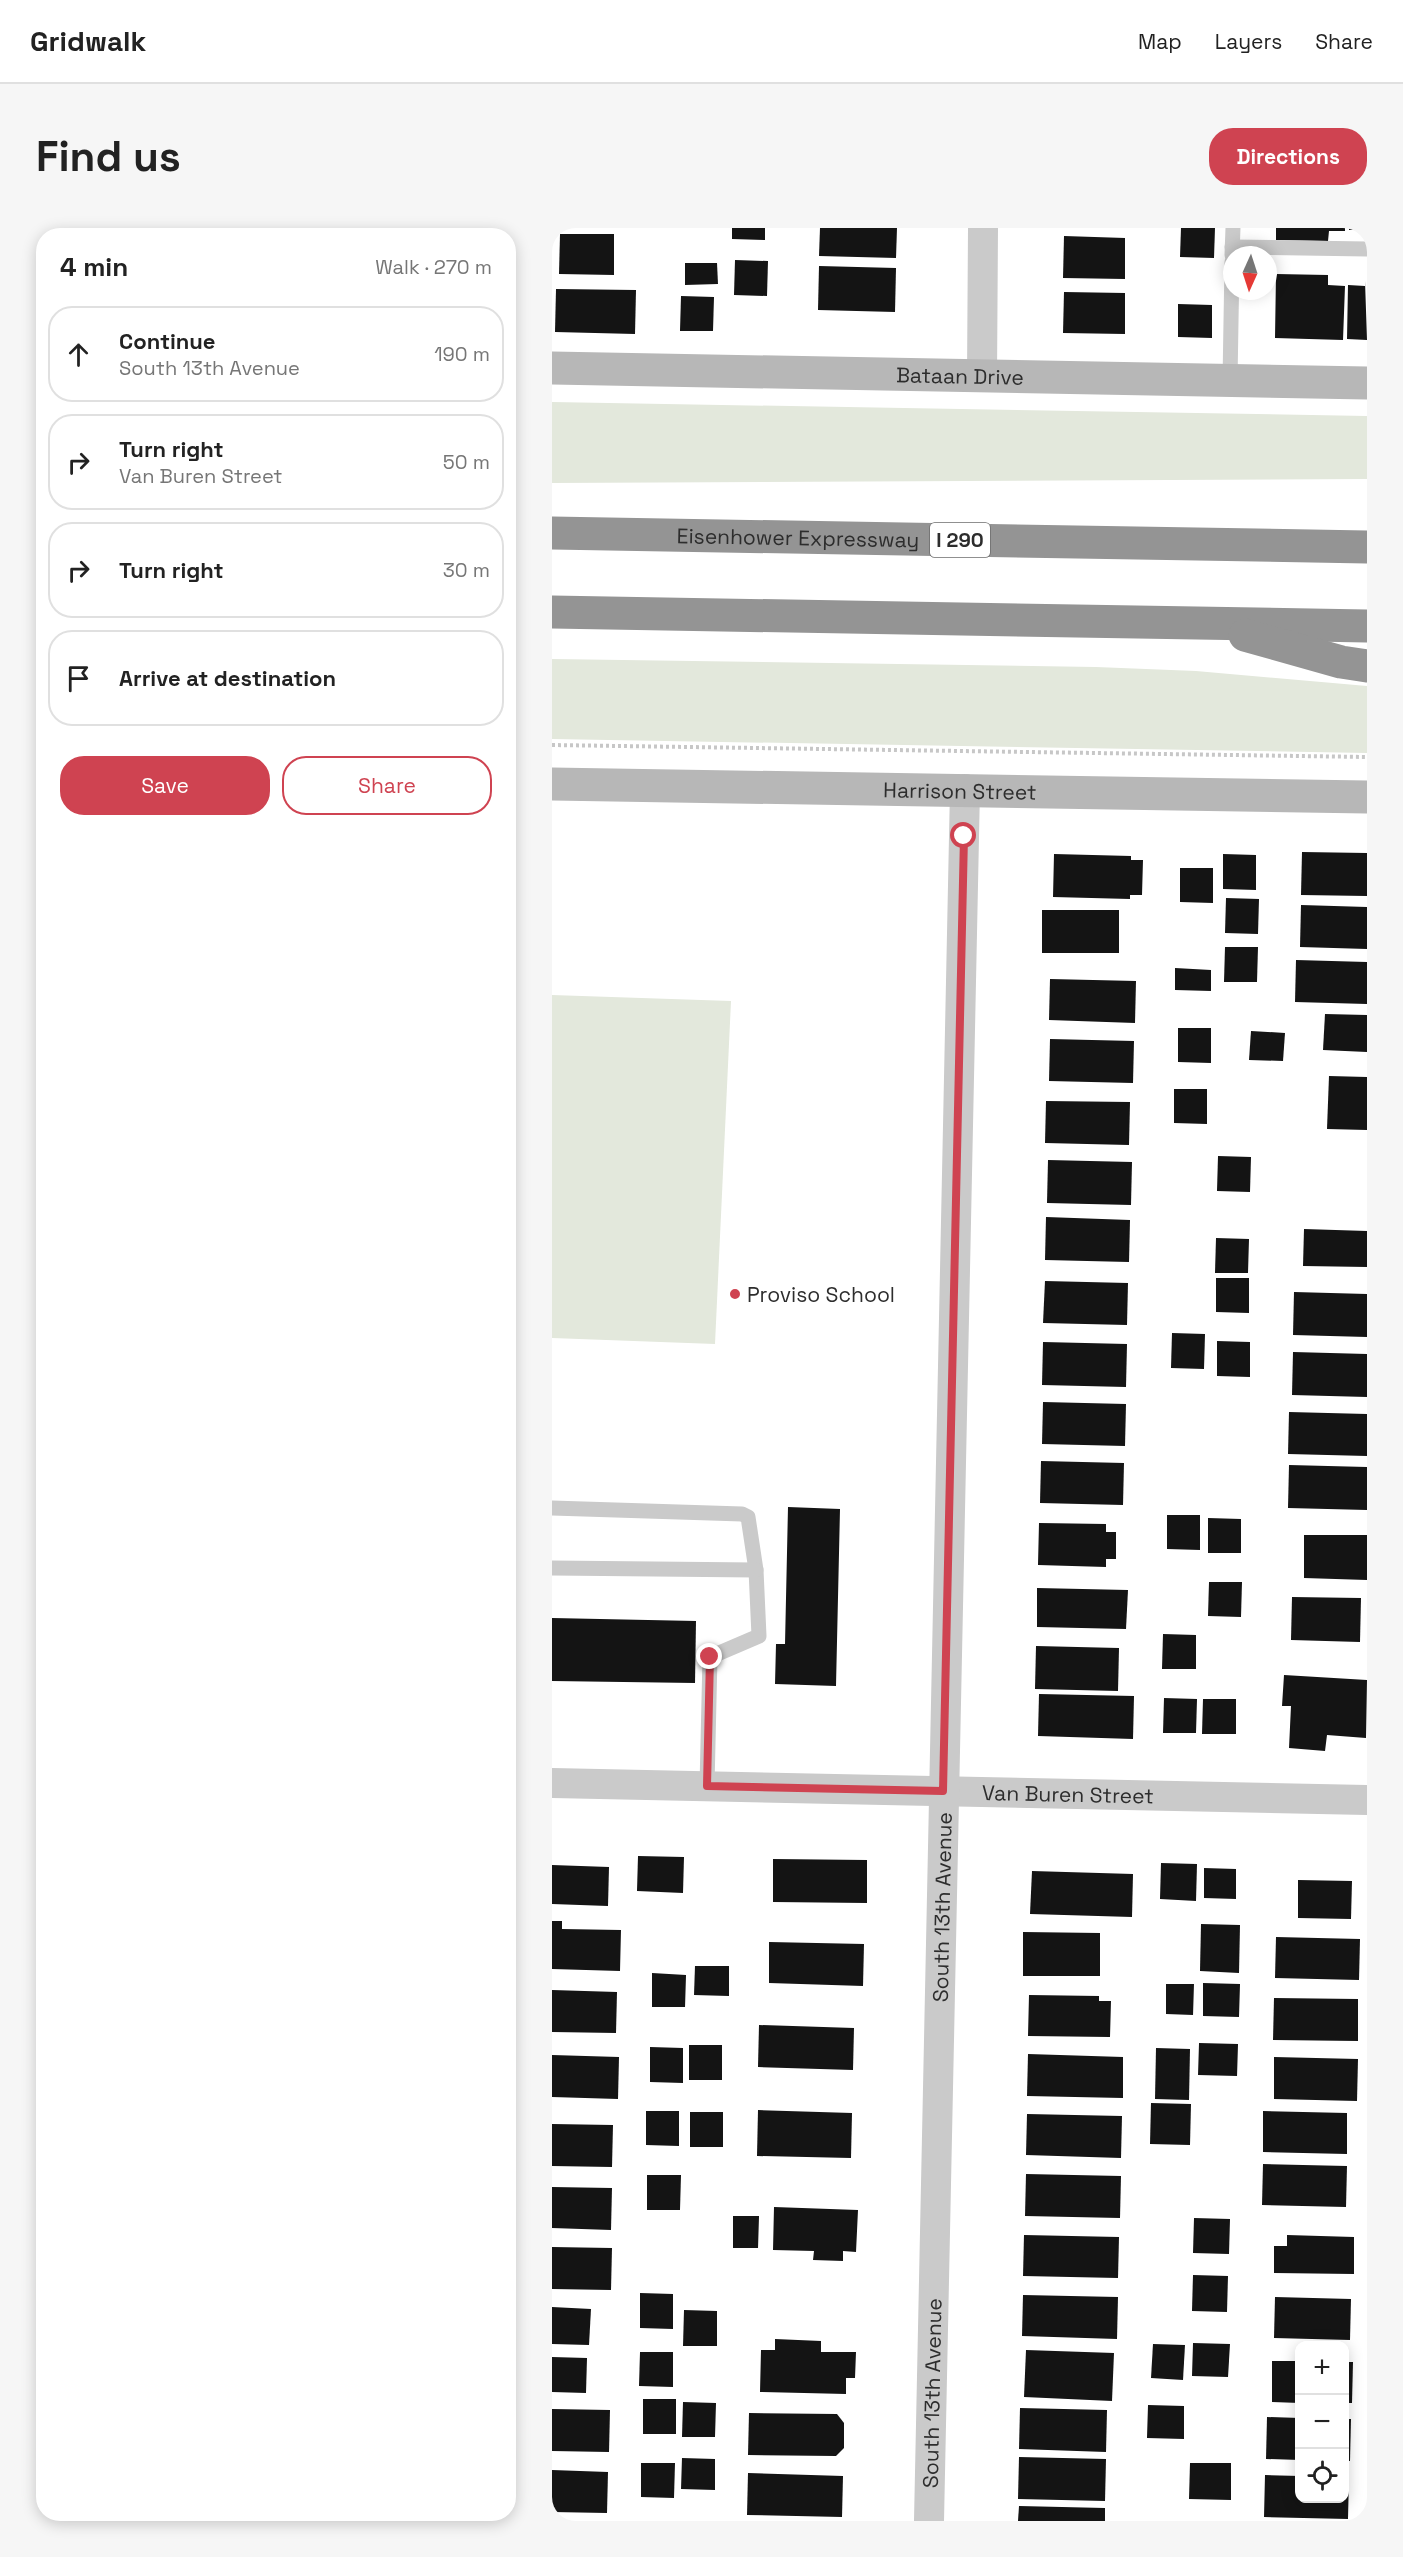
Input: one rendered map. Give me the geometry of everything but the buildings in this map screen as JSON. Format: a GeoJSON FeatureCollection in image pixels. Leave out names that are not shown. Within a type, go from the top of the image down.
{"type":"FeatureCollection","features":[{"type":"Feature","properties":{"kind":"highway","name":"Eisenhower Expressway"},"geometry":{"type":"LineString","coordinates":[[552,533],[1367,547]]}},
{"type":"Feature","properties":{"kind":"highway"},"geometry":{"type":"LineString","coordinates":[[552,612],[1367,626]]}},
{"type":"Feature","properties":{"kind":"highway"},"geometry":{"type":"LineString","coordinates":[[1199,623],[1341,662],[1367,666]]}},
{"type":"Feature","properties":{"kind":"street"},"geometry":{"type":"LineString","coordinates":[[982,377],[983,228]]}},
{"type":"Feature","properties":{"kind":"street","name":"Bataan Drive"},"geometry":{"type":"LineString","coordinates":[[552,368],[1367,383]]}},
{"type":"Feature","properties":{"kind":"street","name":"Harrison Street"},"geometry":{"type":"LineString","coordinates":[[552,783],[1367,797]]}},
{"type":"Feature","properties":{"kind":"street","name":"South 13th Avenue"},"geometry":{"type":"LineString","coordinates":[[929,2521],[965,789]]}},
{"type":"Feature","properties":{"kind":"street","name":"Van Buren Street"},"geometry":{"type":"LineString","coordinates":[[552,1783],[1367,1800]]}},
{"type":"Feature","properties":{"kind":"lane"},"geometry":{"type":"LineString","coordinates":[[1232,246],[1233,228]]}},
{"type":"Feature","properties":{"kind":"lane"},"geometry":{"type":"LineString","coordinates":[[1277,252],[1367,249]]}},
{"type":"Feature","properties":{"kind":"lane"},"geometry":{"type":"LineString","coordinates":[[1230,381],[1231,300]]}},
{"type":"Feature","properties":{"kind":"lane"},"geometry":{"type":"LineString","coordinates":[[552,1508],[742,1514],[751,1522],[759,1636],[710,1657],[707,1786]]}},
{"type":"Feature","properties":{"kind":"lane"},"geometry":{"type":"LineString","coordinates":[[552,1568],[756,1570]]}},
{"type":"Feature","properties":{"kind":"path"},"geometry":{"type":"LineString","coordinates":[[552,745],[1367,757]]}},
{"type":"Feature","properties":{"kind":"shaded area"},"geometry":{"type":"Polygon","coordinates":[[[552,402],[1367,416],[1367,479],[552,483],[552,402]]]}},
{"type":"Feature","properties":{"kind":"shaded area"},"geometry":{"type":"Polygon","coordinates":[[[552,659],[1096,667],[1196,671],[1367,686],[1367,753],[552,739],[552,659]]]}},
{"type":"Feature","properties":{"kind":"shaded area"},"geometry":{"type":"Polygon","coordinates":[[[552,995],[731,1001],[715,1344],[552,1338],[552,995]]]}},
{"type":"Feature","properties":{"kind":"place","name":"Proviso School"},"geometry":{"type":"Point","coordinates":[735,1294]}},
{"type":"Feature","properties":{"kind":"route"},"geometry":{"type":"LineString","coordinates":[[710,1657],[707,1786],[943,1791],[964,836]]}}]}
